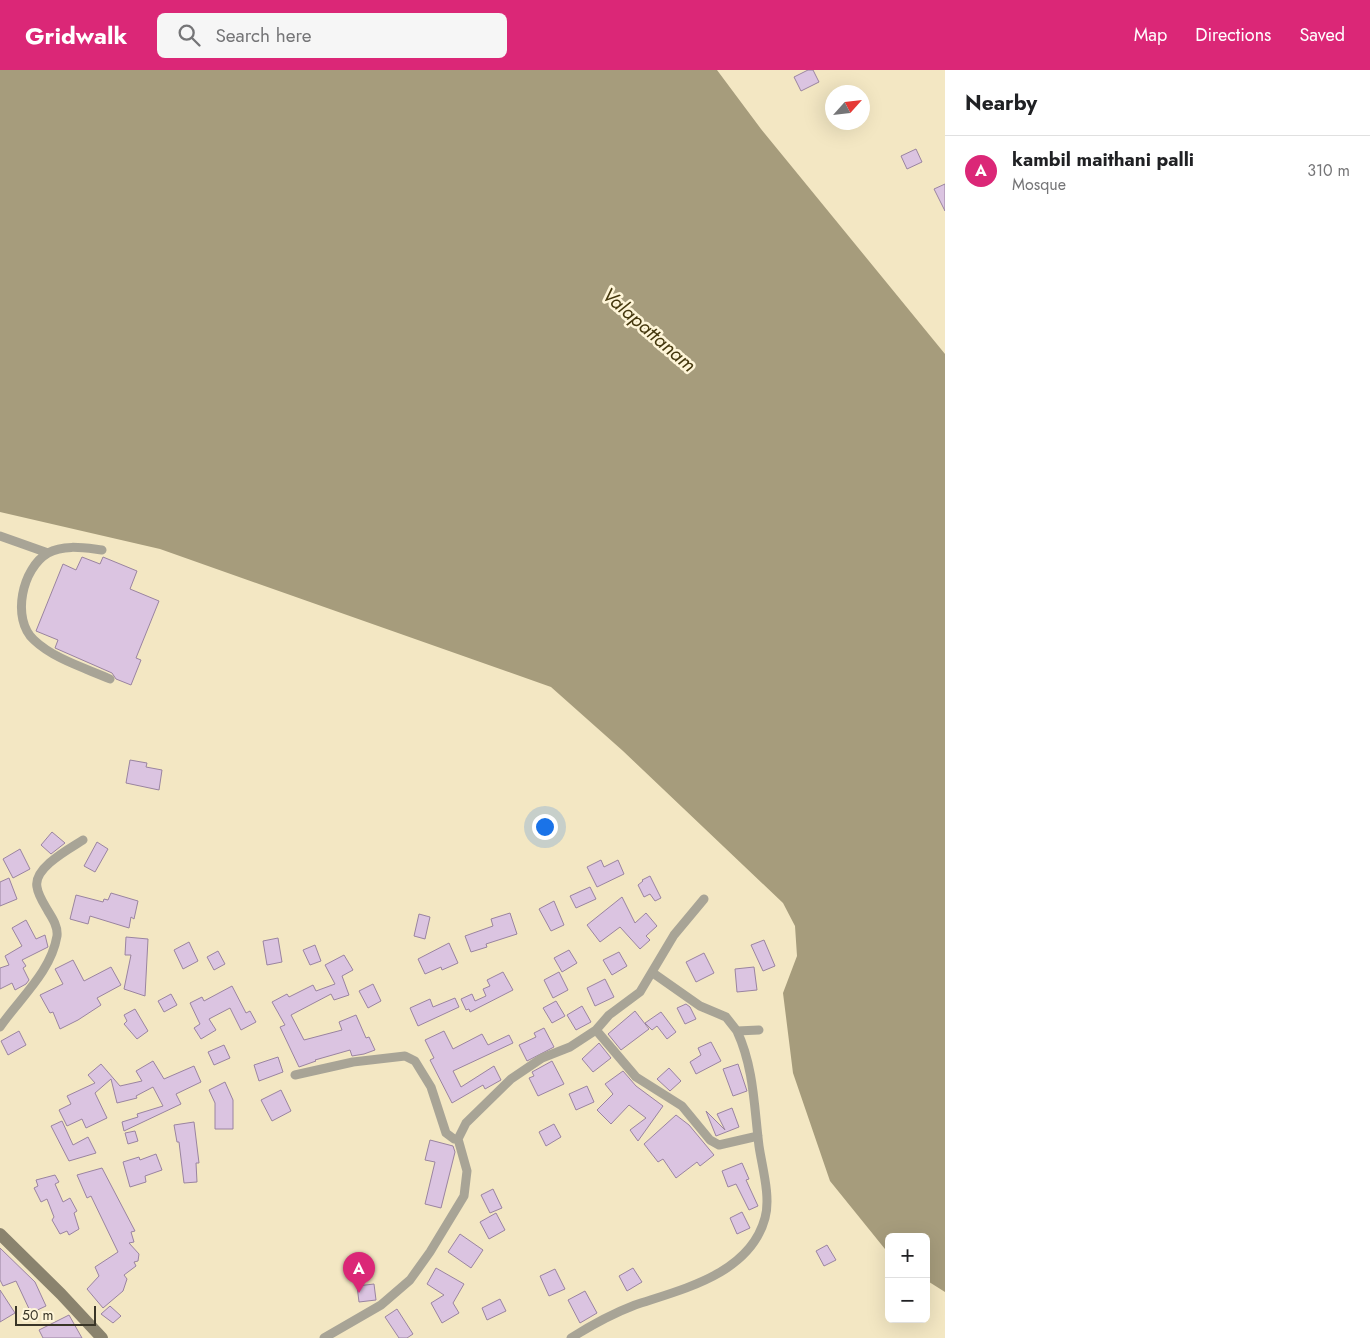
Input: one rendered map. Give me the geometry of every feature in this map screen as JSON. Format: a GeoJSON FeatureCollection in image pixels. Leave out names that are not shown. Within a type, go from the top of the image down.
{"type":"FeatureCollection","features":[{"type":"Feature","properties":{"kind":"main road"},"geometry":{"type":"LineString","coordinates":[[2,1241],[62,1294],[102,1338]]}},
{"type":"Feature","properties":{"kind":"street"},"geometry":{"type":"LineString","coordinates":[[0,536],[48,553]]}},
{"type":"Feature","properties":{"kind":"street"},"geometry":{"type":"LineString","coordinates":[[102,550],[75,547],[48,553],[31,571],[22,593],[22,618],[33,639],[50,652],[110,679]]}},
{"type":"Feature","properties":{"kind":"street"},"geometry":{"type":"LineString","coordinates":[[0,1026],[46,968],[57,936],[56,925],[37,888],[36,880],[53,859],[83,840]]}},
{"type":"Feature","properties":{"kind":"street"},"geometry":{"type":"LineString","coordinates":[[324,1338],[381,1305],[410,1280],[430,1252],[464,1196],[466,1171],[458,1139],[466,1123],[511,1079],[542,1058],[570,1047],[596,1030],[609,1015],[640,992],[674,935],[704,899]]}},
{"type":"Feature","properties":{"kind":"street"},"geometry":{"type":"LineString","coordinates":[[571,1338],[634,1306],[669,1295],[720,1273],[742,1256],[757,1234],[765,1217],[765,1195],[751,1072],[737,1031],[726,1017],[700,1006],[653,973]]}},
{"type":"Feature","properties":{"kind":"street"},"geometry":{"type":"LineString","coordinates":[[596,1030],[636,1077],[682,1106],[710,1140],[719,1145],[758,1136]]}},
{"type":"Feature","properties":{"kind":"street"},"geometry":{"type":"LineString","coordinates":[[737,1031],[758,1030]]}},
{"type":"Feature","properties":{"kind":"street"},"geometry":{"type":"LineString","coordinates":[[295,1075],[353,1062],[405,1056],[415,1061],[430,1087],[446,1133],[454,1139],[458,1139]]}},
{"type":"Feature","properties":{"kind":"water","name":"Valapattanam"},"geometry":{"type":"Polygon","coordinates":[[[0,70],[717,70],[761,129],[945,354],[945,1292],[930,1283],[930,1233],[885,1233],[885,1249],[830,1181],[793,1073],[783,993],[797,956],[795,926],[783,903],[623,751],[551,687],[160,549],[0,512],[0,70]]]}},
{"type":"Feature","properties":{"kind":"building"},"geometry":{"type":"Polygon","coordinates":[[[808,70],[813,70],[819,82],[801,91],[794,77],[808,70]]]}},
{"type":"Feature","properties":{"kind":"building"},"geometry":{"type":"Polygon","coordinates":[[[916,149],[922,162],[907,169],[901,156],[916,149]]]}},
{"type":"Feature","properties":{"kind":"building"},"geometry":{"type":"Polygon","coordinates":[[[945,184],[945,211],[934,189],[945,184]]]}},
{"type":"Feature","properties":{"kind":"building"},"geometry":{"type":"Polygon","coordinates":[[[82,557],[100,564],[103,557],[137,571],[130,589],[159,601],[136,658],[141,660],[131,685],[116,679],[112,673],[55,648],[58,640],[36,631],[63,564],[76,570],[82,557]]]}},
{"type":"Feature","properties":{"kind":"building"},"geometry":{"type":"Polygon","coordinates":[[[130,760],[147,763],[146,767],[162,770],[159,790],[126,783],[130,760]]]}},
{"type":"Feature","properties":{"kind":"building"},"geometry":{"type":"Polygon","coordinates":[[[52,832],[65,843],[51,854],[41,845],[52,832]]]}},
{"type":"Feature","properties":{"kind":"building"},"geometry":{"type":"Polygon","coordinates":[[[97,842],[108,849],[95,872],[84,866],[97,842]]]}},
{"type":"Feature","properties":{"kind":"building"},"geometry":{"type":"Polygon","coordinates":[[[20,849],[30,869],[13,878],[3,859],[20,849]]]}},
{"type":"Feature","properties":{"kind":"building"},"geometry":{"type":"Polygon","coordinates":[[[601,860],[604,867],[618,860],[624,874],[597,887],[587,867],[601,860]]]}},
{"type":"Feature","properties":{"kind":"building"},"geometry":{"type":"Polygon","coordinates":[[[650,876],[661,898],[655,901],[650,894],[644,897],[638,885],[642,880],[650,876]]]}},
{"type":"Feature","properties":{"kind":"building"},"geometry":{"type":"Polygon","coordinates":[[[9,878],[17,899],[0,906],[0,882],[9,878]]]}},
{"type":"Feature","properties":{"kind":"building"},"geometry":{"type":"Polygon","coordinates":[[[590,887],[596,899],[576,908],[570,896],[590,887]]]}},
{"type":"Feature","properties":{"kind":"building"},"geometry":{"type":"Polygon","coordinates":[[[111,893],[138,901],[134,919],[131,917],[129,928],[90,916],[88,924],[70,919],[76,895],[103,902],[104,899],[108,900],[111,893]]]}},
{"type":"Feature","properties":{"kind":"building"},"geometry":{"type":"Polygon","coordinates":[[[622,897],[635,923],[646,913],[657,926],[646,936],[650,940],[640,949],[620,927],[600,942],[587,925],[622,897]]]}},
{"type":"Feature","properties":{"kind":"building"},"geometry":{"type":"Polygon","coordinates":[[[554,901],[564,925],[551,931],[539,909],[554,901]]]}},
{"type":"Feature","properties":{"kind":"building"},"geometry":{"type":"Polygon","coordinates":[[[510,913],[517,934],[486,944],[487,947],[471,952],[465,936],[493,926],[491,919],[510,913]]]}},
{"type":"Feature","properties":{"kind":"building"},"geometry":{"type":"Polygon","coordinates":[[[419,914],[430,917],[425,939],[414,936],[419,914]]]}},
{"type":"Feature","properties":{"kind":"building"},"geometry":{"type":"Polygon","coordinates":[[[26,920],[36,939],[45,935],[48,947],[22,960],[26,966],[23,968],[29,980],[26,984],[15,990],[12,983],[0,989],[0,968],[9,965],[5,956],[22,946],[12,928],[26,920]]]}},
{"type":"Feature","properties":{"kind":"building"},"geometry":{"type":"Polygon","coordinates":[[[126,937],[148,939],[145,996],[124,989],[131,955],[125,955],[126,937]]]}},
{"type":"Feature","properties":{"kind":"building"},"geometry":{"type":"Polygon","coordinates":[[[278,938],[282,962],[267,965],[263,941],[278,938]]]}},
{"type":"Feature","properties":{"kind":"building"},"geometry":{"type":"Polygon","coordinates":[[[764,940],[775,966],[763,971],[751,945],[764,940]]]}},
{"type":"Feature","properties":{"kind":"building"},"geometry":{"type":"Polygon","coordinates":[[[189,942],[198,961],[183,969],[174,950],[189,942]]]}},
{"type":"Feature","properties":{"kind":"building"},"geometry":{"type":"Polygon","coordinates":[[[449,943],[458,963],[442,970],[441,967],[425,974],[418,959],[449,943]]]}},
{"type":"Feature","properties":{"kind":"building"},"geometry":{"type":"Polygon","coordinates":[[[315,945],[321,961],[310,965],[303,950],[315,945]]]}},
{"type":"Feature","properties":{"kind":"building"},"geometry":{"type":"Polygon","coordinates":[[[569,950],[577,963],[562,972],[554,958],[569,950]]]}},
{"type":"Feature","properties":{"kind":"building"},"geometry":{"type":"Polygon","coordinates":[[[218,951],[225,964],[214,970],[207,957],[218,951]]]}},
{"type":"Feature","properties":{"kind":"building"},"geometry":{"type":"Polygon","coordinates":[[[619,952],[627,966],[612,975],[603,960],[619,952]]]}},
{"type":"Feature","properties":{"kind":"building"},"geometry":{"type":"Polygon","coordinates":[[[704,953],[714,973],[696,982],[686,962],[704,953]]]}},
{"type":"Feature","properties":{"kind":"building"},"geometry":{"type":"Polygon","coordinates":[[[344,955],[353,970],[342,976],[349,995],[334,1000],[331,994],[291,1015],[304,1040],[342,1030],[339,1022],[356,1015],[366,1038],[369,1037],[375,1050],[352,1056],[350,1050],[315,1060],[299,1067],[280,1027],[285,1025],[272,1002],[287,994],[289,997],[313,985],[316,991],[335,984],[325,965],[344,955]]]}},
{"type":"Feature","properties":{"kind":"building"},"geometry":{"type":"Polygon","coordinates":[[[73,960],[84,981],[111,967],[121,985],[97,998],[101,1005],[60,1029],[53,1012],[50,1013],[40,995],[63,984],[55,969],[73,960]]]}},
{"type":"Feature","properties":{"kind":"building"},"geometry":{"type":"Polygon","coordinates":[[[754,967],[757,990],[737,992],[735,969],[754,967]]]}},
{"type":"Feature","properties":{"kind":"building"},"geometry":{"type":"Polygon","coordinates":[[[503,972],[513,990],[470,1012],[469,1009],[466,1010],[461,999],[472,994],[475,1001],[486,996],[483,989],[490,986],[487,980],[503,972]]]}},
{"type":"Feature","properties":{"kind":"building"},"geometry":{"type":"Polygon","coordinates":[[[559,972],[568,990],[553,998],[544,980],[559,972]]]}},
{"type":"Feature","properties":{"kind":"building"},"geometry":{"type":"Polygon","coordinates":[[[605,979],[614,997],[595,1006],[587,988],[605,979]]]}},
{"type":"Feature","properties":{"kind":"building"},"geometry":{"type":"Polygon","coordinates":[[[373,984],[381,1001],[368,1008],[359,991],[373,984]]]}},
{"type":"Feature","properties":{"kind":"building"},"geometry":{"type":"Polygon","coordinates":[[[232,986],[246,1013],[250,1011],[256,1022],[241,1030],[230,1008],[209,1019],[216,1030],[201,1039],[194,1028],[200,1024],[190,1003],[202,997],[204,1001],[232,986]]]}},
{"type":"Feature","properties":{"kind":"building"},"geometry":{"type":"Polygon","coordinates":[[[171,994],[177,1005],[164,1012],[158,1001],[171,994]]]}},
{"type":"Feature","properties":{"kind":"building"},"geometry":{"type":"Polygon","coordinates":[[[455,998],[459,1007],[418,1026],[410,1008],[430,999],[433,1007],[455,998]]]}},
{"type":"Feature","properties":{"kind":"building"},"geometry":{"type":"Polygon","coordinates":[[[556,1001],[565,1016],[552,1023],[543,1008],[556,1001]]]}},
{"type":"Feature","properties":{"kind":"building"},"geometry":{"type":"Polygon","coordinates":[[[686,1004],[690,1007],[696,1019],[685,1024],[677,1008],[686,1004]]]}},
{"type":"Feature","properties":{"kind":"building"},"geometry":{"type":"Polygon","coordinates":[[[582,1006],[591,1022],[576,1030],[567,1015],[582,1006]]]}},
{"type":"Feature","properties":{"kind":"building"},"geometry":{"type":"Polygon","coordinates":[[[135,1009],[148,1031],[137,1039],[124,1024],[127,1021],[124,1015],[135,1009]]]}},
{"type":"Feature","properties":{"kind":"building"},"geometry":{"type":"Polygon","coordinates":[[[635,1011],[649,1029],[621,1050],[608,1034],[635,1011]]]}},
{"type":"Feature","properties":{"kind":"building"},"geometry":{"type":"Polygon","coordinates":[[[661,1012],[676,1032],[667,1039],[657,1026],[652,1030],[645,1023],[661,1012]]]}},
{"type":"Feature","properties":{"kind":"building"},"geometry":{"type":"Polygon","coordinates":[[[544,1028],[554,1047],[527,1061],[519,1045],[536,1037],[534,1033],[544,1028]]]}},
{"type":"Feature","properties":{"kind":"building"},"geometry":{"type":"Polygon","coordinates":[[[19,1031],[26,1045],[8,1055],[1,1041],[19,1031]]]}},
{"type":"Feature","properties":{"kind":"building"},"geometry":{"type":"Polygon","coordinates":[[[444,1031],[453,1049],[482,1034],[488,1045],[509,1035],[513,1043],[453,1071],[461,1087],[494,1066],[501,1080],[485,1089],[483,1085],[452,1103],[430,1060],[434,1058],[425,1040],[444,1031]]]}},
{"type":"Feature","properties":{"kind":"building"},"geometry":{"type":"Polygon","coordinates":[[[711,1042],[721,1061],[696,1074],[690,1062],[701,1055],[698,1048],[711,1042]]]}},
{"type":"Feature","properties":{"kind":"building"},"geometry":{"type":"Polygon","coordinates":[[[599,1043],[611,1058],[593,1072],[582,1059],[599,1043]]]}},
{"type":"Feature","properties":{"kind":"building"},"geometry":{"type":"Polygon","coordinates":[[[224,1045],[230,1058],[214,1065],[208,1052],[224,1045]]]}},
{"type":"Feature","properties":{"kind":"building"},"geometry":{"type":"Polygon","coordinates":[[[278,1057],[283,1072],[259,1081],[254,1065],[278,1057]]]}},
{"type":"Feature","properties":{"kind":"building"},"geometry":{"type":"Polygon","coordinates":[[[153,1061],[164,1079],[194,1066],[201,1082],[176,1094],[181,1104],[124,1131],[122,1122],[138,1117],[137,1114],[163,1106],[153,1087],[136,1096],[137,1098],[117,1103],[111,1079],[95,1093],[107,1118],[86,1128],[82,1119],[67,1126],[59,1110],[71,1104],[67,1096],[95,1083],[88,1075],[101,1064],[120,1086],[142,1081],[136,1071],[153,1061]]]}},
{"type":"Feature","properties":{"kind":"building"},"geometry":{"type":"Polygon","coordinates":[[[552,1061],[564,1084],[538,1096],[529,1078],[534,1076],[532,1072],[552,1061]]]}},
{"type":"Feature","properties":{"kind":"building"},"geometry":{"type":"Polygon","coordinates":[[[738,1064],[747,1091],[733,1096],[723,1069],[738,1064]]]}},
{"type":"Feature","properties":{"kind":"building"},"geometry":{"type":"Polygon","coordinates":[[[669,1068],[681,1081],[670,1091],[657,1079],[669,1068]]]}},
{"type":"Feature","properties":{"kind":"building"},"geometry":{"type":"Polygon","coordinates":[[[623,1071],[636,1086],[663,1106],[638,1141],[630,1130],[646,1118],[629,1105],[611,1124],[597,1110],[613,1094],[605,1084],[623,1071]]]}},
{"type":"Feature","properties":{"kind":"building"},"geometry":{"type":"Polygon","coordinates":[[[225,1082],[233,1100],[233,1129],[215,1129],[215,1103],[209,1090],[225,1082]]]}},
{"type":"Feature","properties":{"kind":"building"},"geometry":{"type":"Polygon","coordinates":[[[587,1086],[594,1102],[576,1110],[569,1094],[587,1086]]]}},
{"type":"Feature","properties":{"kind":"building"},"geometry":{"type":"Polygon","coordinates":[[[281,1090],[291,1111],[272,1121],[261,1100],[281,1090]]]}},
{"type":"Feature","properties":{"kind":"building"},"geometry":{"type":"Polygon","coordinates":[[[732,1108],[739,1127],[716,1136],[706,1111],[725,1130],[717,1114],[732,1108]]]}},
{"type":"Feature","properties":{"kind":"building"},"geometry":{"type":"Polygon","coordinates":[[[676,1115],[689,1125],[714,1155],[700,1166],[697,1162],[676,1178],[663,1159],[658,1162],[644,1144],[676,1115]]]}},
{"type":"Feature","properties":{"kind":"building"},"geometry":{"type":"Polygon","coordinates":[[[62,1121],[73,1145],[88,1137],[96,1153],[69,1161],[51,1126],[62,1121]]]}},
{"type":"Feature","properties":{"kind":"building"},"geometry":{"type":"Polygon","coordinates":[[[194,1122],[199,1163],[196,1163],[197,1182],[184,1183],[179,1142],[177,1142],[174,1125],[194,1122]]]}},
{"type":"Feature","properties":{"kind":"building"},"geometry":{"type":"Polygon","coordinates":[[[554,1124],[561,1137],[546,1146],[539,1132],[554,1124]]]}},
{"type":"Feature","properties":{"kind":"building"},"geometry":{"type":"Polygon","coordinates":[[[135,1131],[138,1141],[128,1144],[125,1133],[135,1131]]]}},
{"type":"Feature","properties":{"kind":"building"},"geometry":{"type":"Polygon","coordinates":[[[430,1140],[453,1146],[455,1152],[441,1208],[425,1204],[435,1162],[425,1160],[430,1140]]]}},
{"type":"Feature","properties":{"kind":"building"},"geometry":{"type":"Polygon","coordinates":[[[156,1154],[162,1170],[145,1176],[146,1182],[130,1187],[123,1162],[139,1157],[140,1160],[156,1154]]]}},
{"type":"Feature","properties":{"kind":"building"},"geometry":{"type":"Polygon","coordinates":[[[742,1163],[749,1179],[746,1180],[758,1206],[749,1210],[736,1184],[728,1187],[722,1171],[742,1163]]]}},
{"type":"Feature","properties":{"kind":"building"},"geometry":{"type":"Polygon","coordinates":[[[102,1168],[135,1231],[131,1232],[134,1242],[129,1243],[139,1254],[138,1261],[134,1262],[136,1266],[124,1275],[127,1279],[123,1291],[103,1308],[87,1289],[99,1276],[95,1267],[118,1252],[91,1196],[87,1198],[77,1175],[102,1168]]]}},
{"type":"Feature","properties":{"kind":"building"},"geometry":{"type":"Polygon","coordinates":[[[55,1175],[59,1182],[55,1184],[63,1202],[70,1198],[77,1211],[74,1213],[79,1229],[69,1235],[67,1231],[60,1234],[52,1220],[54,1217],[47,1199],[41,1202],[34,1188],[38,1186],[36,1180],[55,1175]]]}},
{"type":"Feature","properties":{"kind":"building"},"geometry":{"type":"Polygon","coordinates":[[[493,1189],[502,1208],[490,1213],[481,1195],[493,1189]]]}},
{"type":"Feature","properties":{"kind":"building"},"geometry":{"type":"Polygon","coordinates":[[[742,1212],[750,1228],[737,1234],[730,1218],[742,1212]]]}},
{"type":"Feature","properties":{"kind":"building"},"geometry":{"type":"Polygon","coordinates":[[[496,1213],[505,1230],[489,1239],[480,1222],[496,1213]]]}},
{"type":"Feature","properties":{"kind":"building"},"geometry":{"type":"Polygon","coordinates":[[[460,1234],[483,1250],[471,1268],[448,1252],[460,1234]]]}},
{"type":"Feature","properties":{"kind":"building"},"geometry":{"type":"Polygon","coordinates":[[[827,1245],[836,1260],[824,1266],[816,1251],[827,1245]]]}},
{"type":"Feature","properties":{"kind":"building"},"geometry":{"type":"Polygon","coordinates":[[[0,1248],[35,1282],[46,1306],[31,1313],[16,1281],[3,1286],[0,1280],[0,1248]]]}},
{"type":"Feature","properties":{"kind":"building"},"geometry":{"type":"Polygon","coordinates":[[[436,1268],[464,1284],[453,1303],[459,1313],[442,1323],[431,1303],[444,1295],[427,1284],[436,1268]]]}},
{"type":"Feature","properties":{"kind":"building"},"geometry":{"type":"Polygon","coordinates":[[[633,1268],[642,1282],[627,1291],[619,1276],[633,1268]]]}},
{"type":"Feature","properties":{"kind":"building"},"geometry":{"type":"Polygon","coordinates":[[[555,1269],[565,1289],[549,1296],[540,1276],[555,1269]]]}},
{"type":"Feature","properties":{"kind":"building"},"geometry":{"type":"Polygon","coordinates":[[[374,1284],[376,1300],[359,1302],[357,1286],[374,1284]]]}},
{"type":"Feature","properties":{"kind":"building"},"geometry":{"type":"Polygon","coordinates":[[[0,1290],[15,1313],[0,1322],[0,1290]]]}},
{"type":"Feature","properties":{"kind":"building"},"geometry":{"type":"Polygon","coordinates":[[[585,1291],[597,1313],[580,1323],[568,1300],[585,1291]]]}},
{"type":"Feature","properties":{"kind":"building"},"geometry":{"type":"Polygon","coordinates":[[[500,1299],[506,1311],[487,1320],[482,1308],[500,1299]]]}},
{"type":"Feature","properties":{"kind":"building"},"geometry":{"type":"Polygon","coordinates":[[[110,1306],[121,1316],[113,1323],[101,1314],[110,1306]]]}},
{"type":"Feature","properties":{"kind":"building"},"geometry":{"type":"Polygon","coordinates":[[[397,1309],[413,1334],[407,1338],[399,1338],[385,1317],[397,1309]]]}},
{"type":"Feature","properties":{"kind":"building"},"geometry":{"type":"Polygon","coordinates":[[[69,1315],[82,1338],[43,1338],[39,1330],[69,1315]]]}},
{"type":"Feature","properties":{"kind":"place","name":"kambil maithani palli"},"geometry":{"type":"Point","coordinates":[359,1293]}}]}
